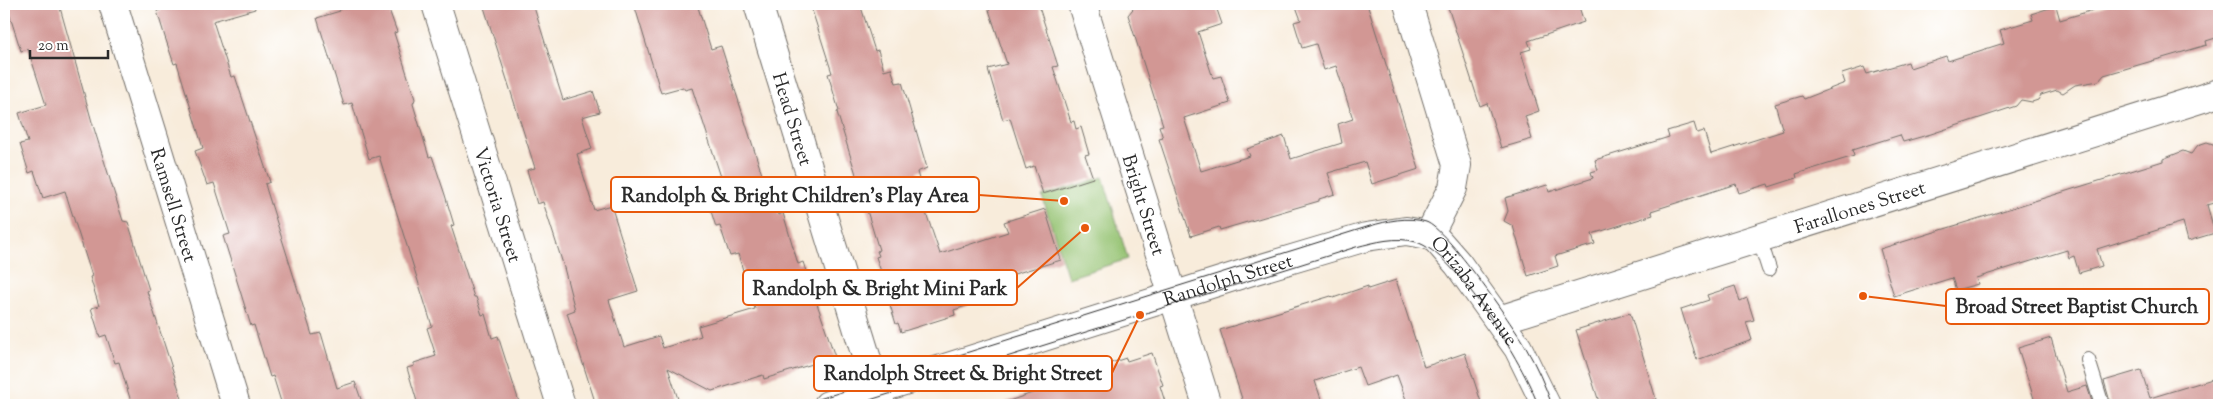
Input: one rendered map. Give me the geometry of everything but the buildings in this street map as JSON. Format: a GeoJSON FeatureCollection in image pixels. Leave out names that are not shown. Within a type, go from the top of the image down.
{"type":"FeatureCollection","features":[{"type":"Feature","properties":{"kind":"street","name":"Ramsell Street"},"geometry":{"type":"LineString","coordinates":[[114,4],[236,405]]}},
{"type":"Feature","properties":{"kind":"street","name":"Victoria Street"},"geometry":{"type":"LineString","coordinates":[[436,4],[560,405]]}},
{"type":"Feature","properties":{"kind":"street","name":"Head Street"},"geometry":{"type":"LineString","coordinates":[[758,4],[879,398]]}},
{"type":"Feature","properties":{"kind":"street","name":"Bright Street"},"geometry":{"type":"LineString","coordinates":[[1082,4],[1207,405]]}},
{"type":"Feature","properties":{"kind":"street","name":"Orizaba Avenue"},"geometry":{"type":"LineString","coordinates":[[1408,4],[1457,165],[1453,188],[1429,235],[1438,240],[1458,264],[1499,320],[1529,368],[1546,405]]}},
{"type":"Feature","properties":{"kind":"street","name":"Farallones Street"},"geometry":{"type":"LineString","coordinates":[[1499,320],[2219,93]]}},
{"type":"Feature","properties":{"kind":"street","name":"Randolph Street"},"geometry":{"type":"LineString","coordinates":[[828,405],[879,398],[1172,296],[1366,237],[1406,230],[1429,235]]}},
{"type":"Feature","properties":{"kind":"lane"},"geometry":{"type":"LineString","coordinates":[[1759,238],[1769,269]]}},
{"type":"Feature","properties":{"kind":"lane"},"geometry":{"type":"LineString","coordinates":[[2088,360],[2102,405]]}},
{"type":"Feature","properties":{"kind":"green space"},"geometry":{"type":"Polygon","coordinates":[[[1103,177],[1128,259],[1068,278],[1042,196],[1103,177]]]}},
{"type":"Feature","properties":{"kind":"tram line"},"geometry":{"type":"LineString","coordinates":[[800,405],[1370,226],[1405,219],[1426,222],[1436,228],[1463,259],[1494,299],[1525,346],[1540,375],[1552,405]]}},
{"type":"Feature","properties":{"kind":"tram line"},"geometry":{"type":"LineString","coordinates":[[854,405],[1356,247],[1386,240],[1416,242],[1432,251],[1450,267],[1469,288],[1504,339],[1519,364],[1538,405]]}},
{"type":"Feature","properties":{"kind":"place","name":"Randolph & Bright Children’s Play Area"},"geometry":{"type":"Point","coordinates":[1064,201]}},
{"type":"Feature","properties":{"kind":"place","name":"Randolph & Bright Mini Park"},"geometry":{"type":"Point","coordinates":[1085,228]}},
{"type":"Feature","properties":{"kind":"place","name":"Broad Street Baptist Church"},"geometry":{"type":"Point","coordinates":[1863,296]}},
{"type":"Feature","properties":{"kind":"place","name":"Randolph Street & Bright Street"},"geometry":{"type":"Point","coordinates":[1140,315]}}]}
